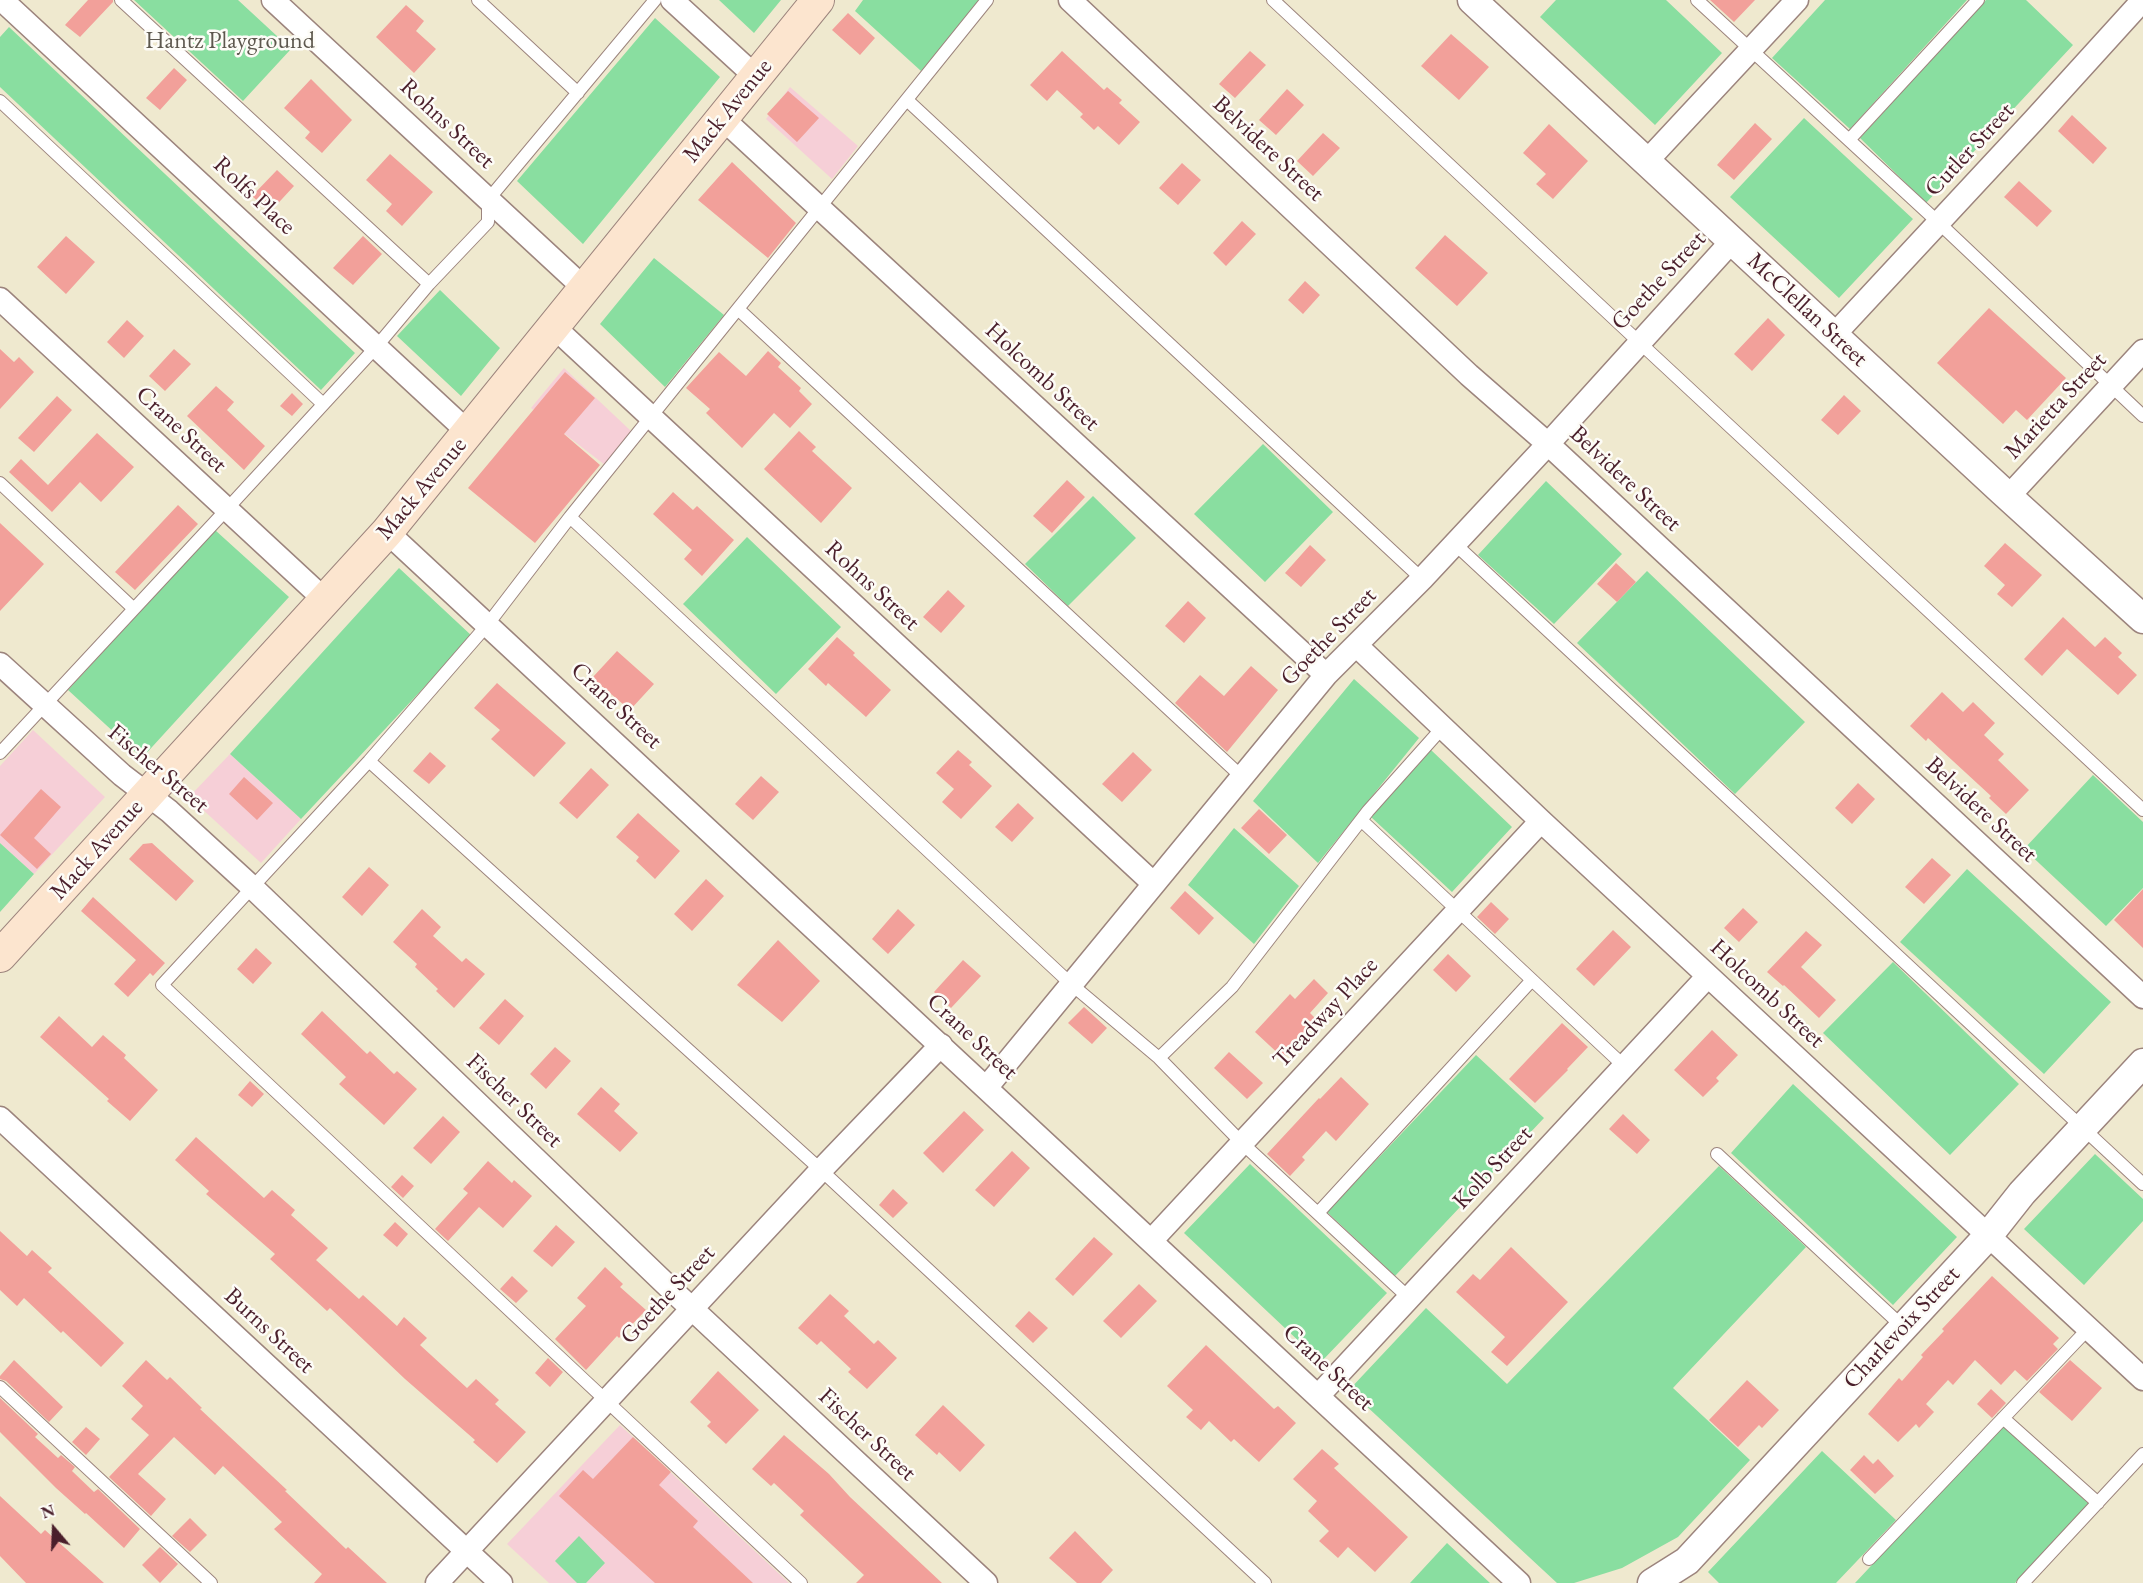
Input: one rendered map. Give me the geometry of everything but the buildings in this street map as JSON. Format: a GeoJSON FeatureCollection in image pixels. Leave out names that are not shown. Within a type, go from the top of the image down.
{"type":"FeatureCollection","features":[{"type":"Feature","properties":{"kind":"main road","name":"Mack Avenue"},"geometry":{"type":"LineString","coordinates":[[0,956],[387,532],[818,0]]}},
{"type":"Feature","properties":{"kind":"street","name":"Rolfs Place"},"geometry":{"type":"LineString","coordinates":[[2,0],[469,433]]}},
{"type":"Feature","properties":{"kind":"street","name":"Rohns Street"},"geometry":{"type":"LineString","coordinates":[[273,0],[585,289]]}},
{"type":"Feature","properties":{"kind":"street"},"geometry":{"type":"LineString","coordinates":[[672,0],[756,77]]}},
{"type":"Feature","properties":{"kind":"street","name":"Belvidere Street"},"geometry":{"type":"LineString","coordinates":[[1070,0],[1469,375],[1548,444],[2143,997]]}},
{"type":"Feature","properties":{"kind":"street","name":"McClellan Street"},"geometry":{"type":"LineString","coordinates":[[1472,0],[2008,497],[2143,619]]}},
{"type":"Feature","properties":{"kind":"street"},"geometry":{"type":"LineString","coordinates":[[1646,162],[1797,0]]}},
{"type":"Feature","properties":{"kind":"street","name":"Cutler Street"},"geometry":{"type":"LineString","coordinates":[[1834,335],[2143,0]]}},
{"type":"Feature","properties":{"kind":"street","name":"Holcomb Street"},"geometry":{"type":"LineString","coordinates":[[722,118],[1326,675]]}},
{"type":"Feature","properties":{"kind":"street","name":"Goethe Street"},"geometry":{"type":"LineString","coordinates":[[986,1088],[1326,675],[1455,544],[1732,241]]}},
{"type":"Feature","properties":{"kind":"street","name":"Crane Street"},"geometry":{"type":"LineString","coordinates":[[0,299],[326,601]]}},
{"type":"Feature","properties":{"kind":"street","name":"Rohns Street"},"geometry":{"type":"LineString","coordinates":[[554,327],[1154,884]]}},
{"type":"Feature","properties":{"kind":"street","name":"Marietta Street"},"geometry":{"type":"LineString","coordinates":[[2008,497],[2143,351]]}},
{"type":"Feature","properties":{"kind":"street","name":"Crane Street"},"geometry":{"type":"LineString","coordinates":[[387,532],[1519,1583]]}},
{"type":"Feature","properties":{"kind":"street","name":"Holcomb Street"},"geometry":{"type":"LineString","coordinates":[[1357,646],[1541,821],[2143,1379]]}},
{"type":"Feature","properties":{"kind":"street","name":"Fischer Street"},"geometry":{"type":"LineString","coordinates":[[0,664],[122,775],[169,812],[252,888],[692,1309],[986,1583]]}},
{"type":"Feature","properties":{"kind":"street","name":"Treadway Place"},"geometry":{"type":"LineString","coordinates":[[1151,1241],[1541,821]]}},
{"type":"Feature","properties":{"kind":"street","name":"Kolb Street"},"geometry":{"type":"LineString","coordinates":[[1318,1396],[1708,976]]}},
{"type":"Feature","properties":{"kind":"street","name":"Goethe Street"},"geometry":{"type":"LineString","coordinates":[[437,1583],[821,1170],[941,1045]]}},
{"type":"Feature","properties":{"kind":"street","name":"Charlevoix Street"},"geometry":{"type":"LineString","coordinates":[[1652,1583],[1679,1572],[1988,1236],[2022,1193],[2143,1063]]}},
{"type":"Feature","properties":{"kind":"street","name":"Burns Street"},"geometry":{"type":"LineString","coordinates":[[0,1118],[501,1583]]}},
{"type":"Feature","properties":{"kind":"lane"},"geometry":{"type":"LineString","coordinates":[[121,0],[429,284]]}},
{"type":"Feature","properties":{"kind":"lane"},"geometry":{"type":"LineString","coordinates":[[478,0],[578,93]]}},
{"type":"Feature","properties":{"kind":"lane"},"geometry":{"type":"LineString","coordinates":[[0,753],[377,346],[429,284],[488,222],[489,200],[655,0]]}},
{"type":"Feature","properties":{"kind":"lane"},"geometry":{"type":"LineString","coordinates":[[801,1583],[162,986],[369,760],[488,624],[570,517],[987,0]]}},
{"type":"Feature","properties":{"kind":"lane"},"geometry":{"type":"LineString","coordinates":[[1273,0],[2143,810]]}},
{"type":"Feature","properties":{"kind":"lane"},"geometry":{"type":"LineString","coordinates":[[1697,0],[1939,223],[2143,416]]}},
{"type":"Feature","properties":{"kind":"lane"},"geometry":{"type":"LineString","coordinates":[[1849,140],[1978,0]]}},
{"type":"Feature","properties":{"kind":"lane"},"geometry":{"type":"LineString","coordinates":[[907,100],[1422,579]]}},
{"type":"Feature","properties":{"kind":"lane"},"geometry":{"type":"LineString","coordinates":[[0,101],[323,404]]}},
{"type":"Feature","properties":{"kind":"lane"},"geometry":{"type":"LineString","coordinates":[[738,309],[1242,777]]}},
{"type":"Feature","properties":{"kind":"lane"},"geometry":{"type":"LineString","coordinates":[[0,483],[134,609]]}},
{"type":"Feature","properties":{"kind":"lane"},"geometry":{"type":"LineString","coordinates":[[570,517],[1071,984],[1159,1058],[1242,1143],[1409,1298]]}},
{"type":"Feature","properties":{"kind":"lane"},"geometry":{"type":"LineString","coordinates":[[1455,544],[2143,1184]]}},
{"type":"Feature","properties":{"kind":"lane"},"geometry":{"type":"LineString","coordinates":[[1159,1058],[1232,987],[1361,820],[1443,728]]}},
{"type":"Feature","properties":{"kind":"lane"},"geometry":{"type":"LineString","coordinates":[[369,760],[821,1170],[1265,1583]]}},
{"type":"Feature","properties":{"kind":"lane"},"geometry":{"type":"LineString","coordinates":[[1361,820],[1624,1066]]}},
{"type":"Feature","properties":{"kind":"lane"},"geometry":{"type":"LineString","coordinates":[[1318,1213],[1532,980]]}},
{"type":"Feature","properties":{"kind":"lane"},"geometry":{"type":"LineString","coordinates":[[1717,1155],[1903,1327]]}},
{"type":"Feature","properties":{"kind":"lane"},"geometry":{"type":"LineString","coordinates":[[1869,1559],[2088,1329]]}},
{"type":"Feature","properties":{"kind":"lane"},"geometry":{"type":"LineString","coordinates":[[0,1387],[211,1583]]}},
{"type":"Feature","properties":{"kind":"lane"},"geometry":{"type":"LineString","coordinates":[[2003,1418],[2098,1503]]}},
{"type":"Feature","properties":{"kind":"lane"},"geometry":{"type":"LineString","coordinates":[[2023,1583],[2143,1454]]}},
{"type":"Feature","properties":{"kind":"shaded area"},"geometry":{"type":"Polygon","coordinates":[[[790,87],[858,146],[832,179],[766,119],[790,87]]]}},
{"type":"Feature","properties":{"kind":"shaded area"},"geometry":{"type":"Polygon","coordinates":[[[564,368],[631,431],[605,465],[531,408],[564,368]]]}},
{"type":"Feature","properties":{"kind":"shaded area"},"geometry":{"type":"Polygon","coordinates":[[[33,730],[105,797],[34,874],[0,843],[0,766],[33,730]]]}},
{"type":"Feature","properties":{"kind":"shaded area"},"geometry":{"type":"Polygon","coordinates":[[[230,754],[301,819],[261,863],[189,797],[230,754]]]}},
{"type":"Feature","properties":{"kind":"shaded area"},"geometry":{"type":"Polygon","coordinates":[[[620,1425],[789,1583],[549,1583],[507,1544],[620,1425]]]}},
{"type":"Feature","properties":{"kind":"green space","name":"Hantz Playground"},"geometry":{"type":"Polygon","coordinates":[[[134,0],[238,0],[291,49],[243,101],[134,0]]]}},
{"type":"Feature","properties":{"kind":"green space"},"geometry":{"type":"Polygon","coordinates":[[[719,0],[781,0],[754,33],[719,0]]]}},
{"type":"Feature","properties":{"kind":"green space"},"geometry":{"type":"Polygon","coordinates":[[[863,0],[981,0],[921,71],[855,11],[863,0]]]}},
{"type":"Feature","properties":{"kind":"green space"},"geometry":{"type":"Polygon","coordinates":[[[1556,0],[1666,0],[1722,53],[1655,125],[1540,17],[1556,0]]]}},
{"type":"Feature","properties":{"kind":"green space"},"geometry":{"type":"Polygon","coordinates":[[[1825,0],[1967,0],[1850,129],[1772,58],[1825,0]]]}},
{"type":"Feature","properties":{"kind":"green space"},"geometry":{"type":"Polygon","coordinates":[[[1986,0],[2026,0],[2073,45],[1926,203],[1860,138],[1986,0]]]}},
{"type":"Feature","properties":{"kind":"green space"},"geometry":{"type":"Polygon","coordinates":[[[655,18],[720,77],[583,244],[517,181],[655,18]]]}},
{"type":"Feature","properties":{"kind":"green space"},"geometry":{"type":"Polygon","coordinates":[[[9,27],[355,353],[321,390],[0,87],[0,37],[9,27]]]}},
{"type":"Feature","properties":{"kind":"green space"},"geometry":{"type":"Polygon","coordinates":[[[1804,118],[1913,219],[1839,298],[1730,197],[1804,118]]]}},
{"type":"Feature","properties":{"kind":"green space"},"geometry":{"type":"Polygon","coordinates":[[[654,258],[724,315],[665,387],[600,324],[654,258]]]}},
{"type":"Feature","properties":{"kind":"green space"},"geometry":{"type":"Polygon","coordinates":[[[440,290],[500,348],[461,396],[397,336],[440,290]]]}},
{"type":"Feature","properties":{"kind":"green space"},"geometry":{"type":"Polygon","coordinates":[[[1263,444],[1333,512],[1265,582],[1194,514],[1263,444]]]}},
{"type":"Feature","properties":{"kind":"green space"},"geometry":{"type":"Polygon","coordinates":[[[1546,481],[1622,554],[1554,624],[1478,555],[1546,481]]]}},
{"type":"Feature","properties":{"kind":"green space"},"geometry":{"type":"Polygon","coordinates":[[[1093,496],[1136,538],[1068,606],[1025,564],[1093,496]]]}},
{"type":"Feature","properties":{"kind":"green space"},"geometry":{"type":"Polygon","coordinates":[[[215,530],[289,597],[142,758],[68,690],[215,530]]]}},
{"type":"Feature","properties":{"kind":"green space"},"geometry":{"type":"Polygon","coordinates":[[[747,537],[841,627],[776,694],[683,604],[747,537]]]}},
{"type":"Feature","properties":{"kind":"green space"},"geometry":{"type":"Polygon","coordinates":[[[399,568],[472,636],[301,819],[230,754],[399,568]]]}},
{"type":"Feature","properties":{"kind":"green space"},"geometry":{"type":"Polygon","coordinates":[[[1647,571],[1805,722],[1735,794],[1577,643],[1647,571]]]}},
{"type":"Feature","properties":{"kind":"green space"},"geometry":{"type":"Polygon","coordinates":[[[1354,679],[1419,738],[1318,863],[1253,801],[1354,679]]]}},
{"type":"Feature","properties":{"kind":"green space"},"geometry":{"type":"Polygon","coordinates":[[[1431,750],[1512,827],[1452,892],[1371,817],[1431,750]]]}},
{"type":"Feature","properties":{"kind":"green space"},"geometry":{"type":"Polygon","coordinates":[[[2093,775],[2143,822],[2143,888],[2106,926],[2024,849],[2093,775]]]}},
{"type":"Feature","properties":{"kind":"green space"},"geometry":{"type":"Polygon","coordinates":[[[1234,828],[1299,886],[1254,944],[1188,885],[1234,828]]]}},
{"type":"Feature","properties":{"kind":"green space"},"geometry":{"type":"Polygon","coordinates":[[[0,843],[34,874],[0,912],[0,843]]]}},
{"type":"Feature","properties":{"kind":"green space"},"geometry":{"type":"Polygon","coordinates":[[[1967,869],[2111,1002],[2044,1074],[1900,942],[1967,869]]]}},
{"type":"Feature","properties":{"kind":"green space"},"geometry":{"type":"Polygon","coordinates":[[[1893,962],[2019,1084],[1950,1155],[1823,1033],[1893,962]]]}},
{"type":"Feature","properties":{"kind":"green space"},"geometry":{"type":"Polygon","coordinates":[[[1476,1055],[1544,1118],[1395,1276],[1327,1212],[1476,1055]]]}},
{"type":"Feature","properties":{"kind":"green space"},"geometry":{"type":"Polygon","coordinates":[[[1793,1084],[1957,1237],[1893,1305],[1731,1153],[1793,1084]]]}},
{"type":"Feature","properties":{"kind":"green space"},"geometry":{"type":"Polygon","coordinates":[[[2095,1154],[2143,1199],[2143,1221],[2084,1285],[2024,1229],[2095,1154]]]}},
{"type":"Feature","properties":{"kind":"green space"},"geometry":{"type":"Polygon","coordinates":[[[1250,1164],[1387,1293],[1321,1362],[1184,1233],[1250,1164]]]}},
{"type":"Feature","properties":{"kind":"green space"},"geometry":{"type":"Polygon","coordinates":[[[1719,1166],[1806,1247],[1673,1388],[1750,1460],[1678,1537],[1622,1568],[1574,1583],[1557,1583],[1349,1390],[1426,1308],[1507,1384],[1719,1166]]]}},
{"type":"Feature","properties":{"kind":"green space"},"geometry":{"type":"Polygon","coordinates":[[[2004,1424],[2089,1504],[2015,1583],[1855,1583],[2004,1424]]]}},
{"type":"Feature","properties":{"kind":"green space"},"geometry":{"type":"Polygon","coordinates":[[[1822,1451],[1896,1520],[1836,1583],[1719,1583],[1708,1572],[1822,1451]]]}},
{"type":"Feature","properties":{"kind":"green space"},"geometry":{"type":"Polygon","coordinates":[[[579,1536],[605,1563],[586,1583],[577,1583],[555,1561],[579,1536]]]}},
{"type":"Feature","properties":{"kind":"green space"},"geometry":{"type":"Polygon","coordinates":[[[1447,1543],[1490,1583],[1410,1583],[1447,1543]]]}}]}
